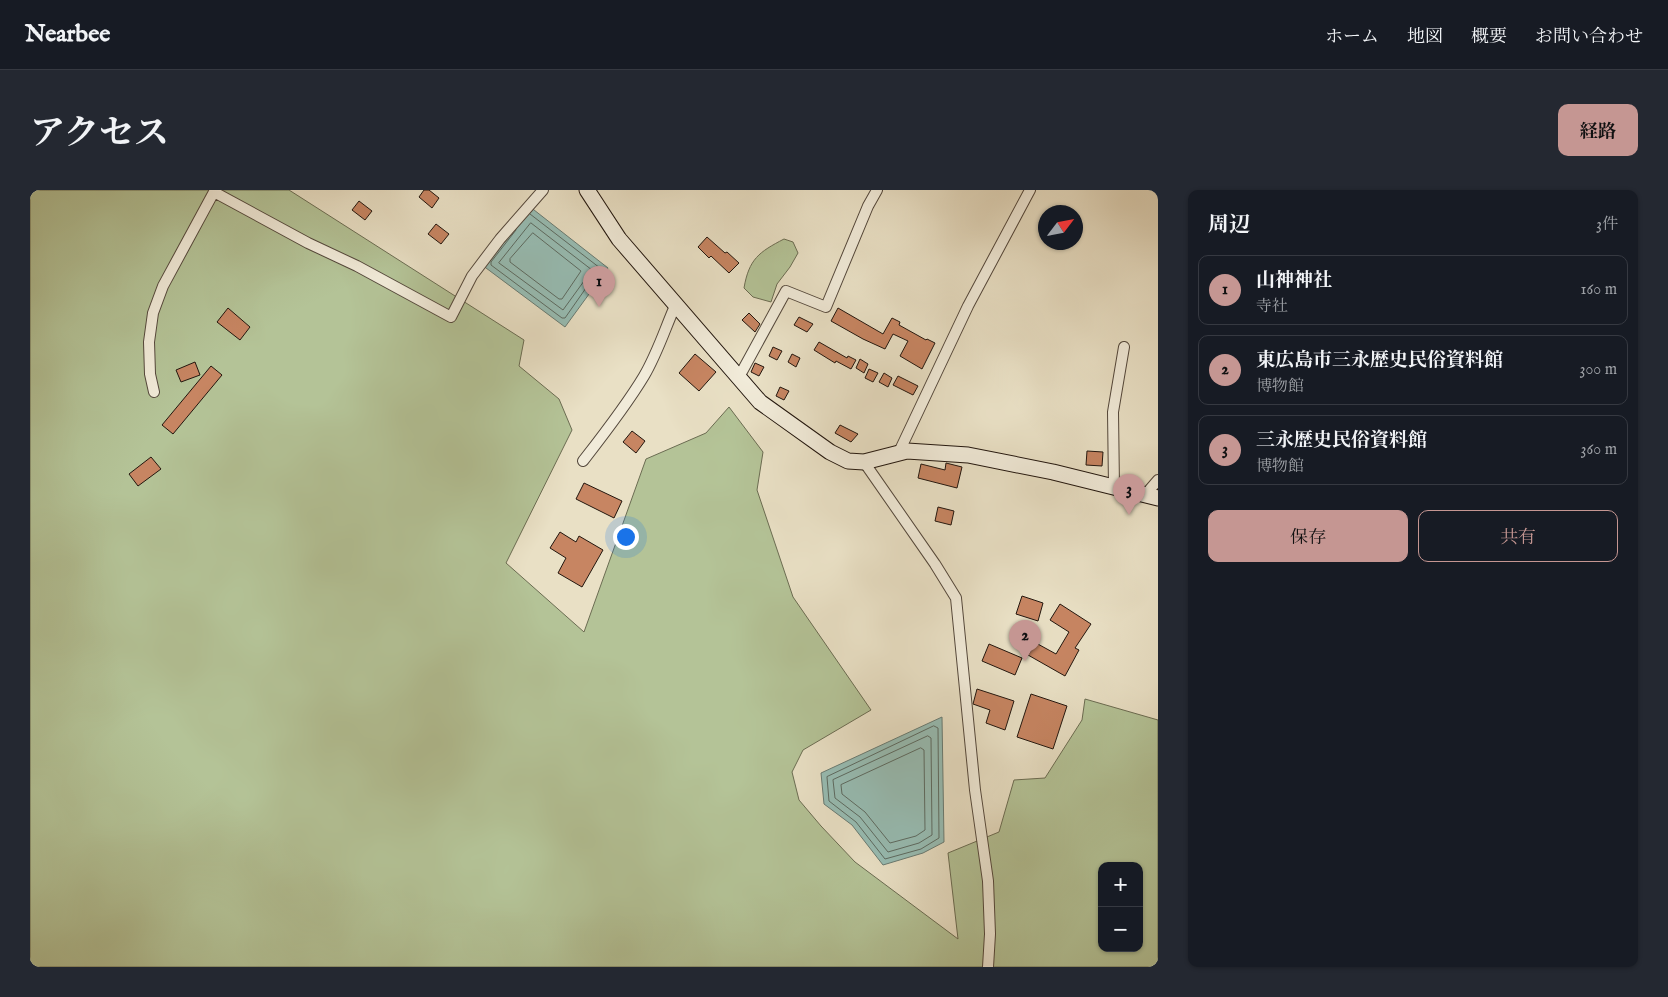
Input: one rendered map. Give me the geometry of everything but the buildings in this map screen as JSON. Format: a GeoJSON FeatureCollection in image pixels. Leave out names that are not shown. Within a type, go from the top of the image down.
{"type":"FeatureCollection","features":[{"type":"Feature","properties":{"kind":"street"},"geometry":{"type":"LineString","coordinates":[[154,392],[150,374],[149,342],[153,313],[163,286],[214,191],[308,243],[357,266],[451,317],[472,276],[500,239],[543,190]]}},
{"type":"Feature","properties":{"kind":"street"},"geometry":{"type":"LineString","coordinates":[[587,190],[619,239],[760,402],[830,452],[848,461],[864,462],[907,451],[968,455],[1053,472],[1151,496],[1158,480]]}},
{"type":"Feature","properties":{"kind":"street"},"geometry":{"type":"LineString","coordinates":[[738,377],[786,291],[826,307],[868,206],[877,190]]}},
{"type":"Feature","properties":{"kind":"street"},"geometry":{"type":"LineString","coordinates":[[900,452],[968,306],[1030,190]]}},
{"type":"Feature","properties":{"kind":"street"},"geometry":{"type":"LineString","coordinates":[[583,461],[626,403],[644,375],[656,353],[675,306]]}},
{"type":"Feature","properties":{"kind":"street"},"geometry":{"type":"LineString","coordinates":[[1114,487],[1113,412],[1124,347]]}},
{"type":"Feature","properties":{"kind":"street"},"geometry":{"type":"LineString","coordinates":[[864,462],[935,564],[956,598],[974,790],[988,882],[990,934],[988,967]]}},
{"type":"Feature","properties":{"kind":"green space"},"geometry":{"type":"Polygon","coordinates":[[[30,190],[289,190],[524,340],[519,366],[559,399],[572,430],[506,563],[584,632],[646,459],[706,433],[729,407],[763,452],[757,490],[793,597],[871,710],[803,750],[792,772],[799,800],[855,862],[958,939],[948,853],[999,832],[1014,780],[1045,778],[1082,720],[1085,699],[1158,720],[1158,967],[30,967],[30,190]]]}},
{"type":"Feature","properties":{"kind":"green space"},"geometry":{"type":"Polygon","coordinates":[[[784,239],[793,242],[798,253],[777,284],[771,302],[753,297],[744,288],[752,263],[768,248],[784,239]]]}},
{"type":"Feature","properties":{"kind":"water"},"geometry":{"type":"Polygon","coordinates":[[[529,206],[608,268],[565,327],[482,265],[529,206]]]}},
{"type":"Feature","properties":{"kind":"water"},"geometry":{"type":"Polygon","coordinates":[[[942,717],[944,842],[923,853],[883,865],[852,825],[824,804],[821,773],[942,717]]]}},
{"type":"Feature","properties":{"kind":"place","name":"山神神社"},"geometry":{"type":"Point","coordinates":[599,307]}},
{"type":"Feature","properties":{"kind":"place","name":"三永歴史民俗資料館"},"geometry":{"type":"Point","coordinates":[1129,515]}},
{"type":"Feature","properties":{"kind":"place","name":"東広島市三永歴史民俗資料館"},"geometry":{"type":"Point","coordinates":[1025,661]}}]}
